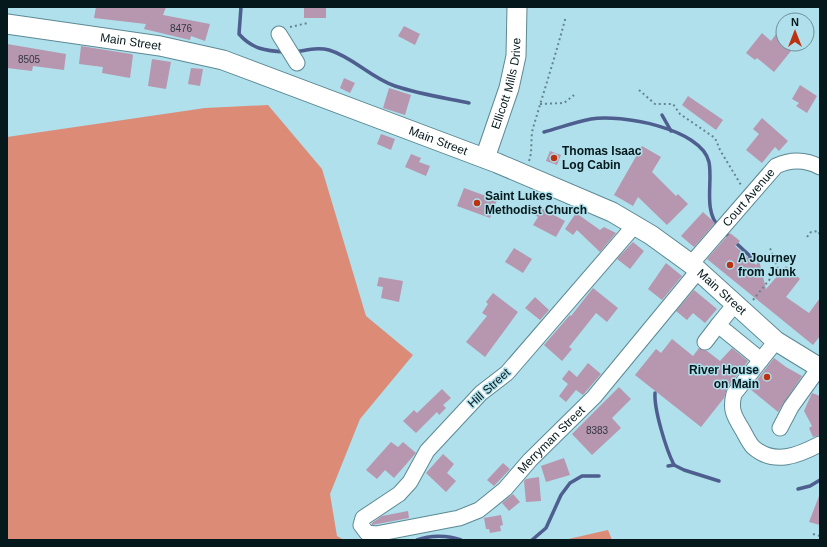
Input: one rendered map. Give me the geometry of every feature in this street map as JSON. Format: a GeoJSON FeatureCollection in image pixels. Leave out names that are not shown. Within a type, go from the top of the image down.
{"type":"FeatureCollection","features":[{"type":"Feature","properties":{"kind":"main road","name":"Ellicott Mills Drive"},"geometry":{"type":"LineString","coordinates":[[485,158],[509,88],[516,56],[518,7]]}},
{"type":"Feature","properties":{"kind":"main road","name":"Main Street"},"geometry":{"type":"LineString","coordinates":[[7,24],[160,46],[223,60],[485,158],[612,212],[635,225],[668,246],[694,268],[744,303],[776,341],[819,368]]}},
{"type":"Feature","properties":{"kind":"street"},"geometry":{"type":"LineString","coordinates":[[279,34],[297,63]]}},
{"type":"Feature","properties":{"kind":"street","name":"Court Avenue"},"geometry":{"type":"LineString","coordinates":[[694,268],[748,196],[776,166],[785,162],[805,161],[820,167]]}},
{"type":"Feature","properties":{"kind":"street","name":"Hill Street"},"geometry":{"type":"LineString","coordinates":[[362,529],[363,518],[399,494],[410,482],[427,451],[481,393],[507,373],[635,225]]}},
{"type":"Feature","properties":{"kind":"street","name":"Merryman Street"},"geometry":{"type":"LineString","coordinates":[[362,529],[366,533],[376,534],[459,518],[479,510],[505,489],[530,460],[594,397],[694,268]]}},
{"type":"Feature","properties":{"kind":"street"},"geometry":{"type":"LineString","coordinates":[[705,342],[718,325],[744,303]]}},
{"type":"Feature","properties":{"kind":"street"},"geometry":{"type":"LineString","coordinates":[[718,325],[760,360]]}},
{"type":"Feature","properties":{"kind":"street"},"geometry":{"type":"LineString","coordinates":[[776,341],[734,394],[732,413],[753,447],[766,456],[780,458],[792,457],[820,444]]}},
{"type":"Feature","properties":{"kind":"street"},"geometry":{"type":"LineString","coordinates":[[780,428],[791,407],[819,368]]}},
{"type":"Feature","properties":{"kind":"path"},"geometry":{"type":"LineString","coordinates":[[528,164],[531,154],[531,137],[540,104],[552,71],[566,16]]}},
{"type":"Feature","properties":{"kind":"path"},"geometry":{"type":"LineString","coordinates":[[279,34],[290,27],[308,23]]}},
{"type":"Feature","properties":{"kind":"path"},"geometry":{"type":"LineString","coordinates":[[639,90],[655,104],[673,104],[680,114],[715,138],[720,150],[748,196]]}},
{"type":"Feature","properties":{"kind":"path"},"geometry":{"type":"LineString","coordinates":[[540,104],[564,103],[574,95]]}},
{"type":"Feature","properties":{"kind":"path"},"geometry":{"type":"LineString","coordinates":[[807,238],[811,232],[818,231],[820,236],[820,261]]}},
{"type":"Feature","properties":{"kind":"path"},"geometry":{"type":"LineString","coordinates":[[744,303],[778,269],[770,248]]}},
{"type":"Feature","properties":{"kind":"path"},"geometry":{"type":"LineString","coordinates":[[813,534],[820,536]]}},
{"type":"Feature","properties":{"kind":"shaded area"},"geometry":{"type":"Polygon","coordinates":[[[268,105],[322,169],[366,316],[413,355],[360,419],[330,494],[337,536],[344,540],[7,540],[7,137],[205,108],[268,105]]]}},
{"type":"Feature","properties":{"kind":"shaded area"},"geometry":{"type":"Polygon","coordinates":[[[608,530],[612,540],[564,540],[608,530]]]}},
{"type":"Feature","properties":{"kind":"building"},"geometry":{"type":"Polygon","coordinates":[[[96,7],[166,7],[163,15],[210,24],[205,41],[191,36],[190,40],[144,29],[146,24],[94,18],[96,7]]]}},
{"type":"Feature","properties":{"kind":"building"},"geometry":{"type":"Polygon","coordinates":[[[304,7],[326,7],[326,18],[304,18],[304,7]]]}},
{"type":"Feature","properties":{"kind":"building"},"geometry":{"type":"Polygon","coordinates":[[[404,26],[420,34],[415,45],[398,36],[404,26]]]}},
{"type":"Feature","properties":{"kind":"building"},"geometry":{"type":"Polygon","coordinates":[[[762,33],[771,41],[775,35],[775,52],[790,52],[774,72],[757,58],[755,60],[746,53],[762,33]]]}},
{"type":"Feature","properties":{"kind":"building"},"geometry":{"type":"Polygon","coordinates":[[[7,44],[66,54],[64,70],[33,66],[32,71],[7,68],[7,44]]]}},
{"type":"Feature","properties":{"kind":"building"},"geometry":{"type":"Polygon","coordinates":[[[81,46],[133,55],[130,78],[102,73],[103,67],[79,64],[81,46]]]}},
{"type":"Feature","properties":{"kind":"building"},"geometry":{"type":"Polygon","coordinates":[[[152,59],[171,62],[166,89],[148,86],[152,59]]]}},
{"type":"Feature","properties":{"kind":"building"},"geometry":{"type":"Polygon","coordinates":[[[191,68],[203,69],[200,86],[188,84],[191,68]]]}},
{"type":"Feature","properties":{"kind":"building"},"geometry":{"type":"Polygon","coordinates":[[[344,78],[355,83],[350,93],[340,88],[344,78]]]}},
{"type":"Feature","properties":{"kind":"building"},"geometry":{"type":"Polygon","coordinates":[[[800,85],[817,96],[807,113],[796,106],[799,103],[792,99],[800,85]]]}},
{"type":"Feature","properties":{"kind":"building"},"geometry":{"type":"Polygon","coordinates":[[[389,88],[411,95],[405,115],[383,108],[389,88]]]}},
{"type":"Feature","properties":{"kind":"building"},"geometry":{"type":"Polygon","coordinates":[[[688,96],[723,120],[716,130],[682,105],[688,96]]]}},
{"type":"Feature","properties":{"kind":"building"},"geometry":{"type":"Polygon","coordinates":[[[762,118],[788,141],[779,151],[775,147],[762,163],[746,150],[759,134],[753,129],[762,118]]]}},
{"type":"Feature","properties":{"kind":"building"},"geometry":{"type":"Polygon","coordinates":[[[381,134],[395,139],[391,150],[377,144],[381,134]]]}},
{"type":"Feature","properties":{"kind":"building"},"geometry":{"type":"Polygon","coordinates":[[[642,146],[661,157],[652,172],[676,196],[678,194],[688,204],[667,225],[638,197],[633,206],[614,195],[642,146]]]}},
{"type":"Feature","properties":{"kind":"building","name":"Thomas Isaac Log Cabin"},"geometry":{"type":"Polygon","coordinates":[[[550,151],[561,155],[557,165],[546,161],[550,151]]]}},
{"type":"Feature","properties":{"kind":"building"},"geometry":{"type":"Polygon","coordinates":[[[411,154],[421,158],[419,162],[430,166],[426,176],[405,167],[411,154]]]}},
{"type":"Feature","properties":{"kind":"building","name":"Saint Lukes Methodist Church"},"geometry":{"type":"Polygon","coordinates":[[[464,188],[497,200],[490,218],[457,206],[464,188]]]}},
{"type":"Feature","properties":{"kind":"building"},"geometry":{"type":"Polygon","coordinates":[[[539,207],[565,221],[556,237],[533,225],[538,217],[535,215],[539,207]]]}},
{"type":"Feature","properties":{"kind":"building"},"geometry":{"type":"Polygon","coordinates":[[[703,212],[715,223],[694,247],[681,236],[703,212]]]}},
{"type":"Feature","properties":{"kind":"building"},"geometry":{"type":"Polygon","coordinates":[[[576,213],[600,230],[604,227],[616,233],[600,252],[577,230],[573,235],[565,229],[576,213]]]}},
{"type":"Feature","properties":{"kind":"building"},"geometry":{"type":"Polygon","coordinates":[[[730,233],[740,241],[735,246],[756,265],[759,260],[766,289],[786,266],[800,279],[786,297],[809,313],[820,298],[820,336],[813,345],[707,259],[730,233]]]}},
{"type":"Feature","properties":{"kind":"building"},"geometry":{"type":"Polygon","coordinates":[[[633,242],[644,251],[630,269],[617,259],[633,242]]]}},
{"type":"Feature","properties":{"kind":"building"},"geometry":{"type":"Polygon","coordinates":[[[514,248],[532,259],[523,273],[505,262],[514,248]]]}},
{"type":"Feature","properties":{"kind":"building"},"geometry":{"type":"Polygon","coordinates":[[[666,263],[682,276],[662,300],[648,289],[666,263]]]}},
{"type":"Feature","properties":{"kind":"building"},"geometry":{"type":"Polygon","coordinates":[[[379,277],[403,281],[399,302],[381,298],[383,287],[377,286],[379,277]]]}},
{"type":"Feature","properties":{"kind":"building"},"geometry":{"type":"Polygon","coordinates":[[[593,288],[618,308],[607,322],[596,313],[569,347],[572,349],[562,361],[544,345],[570,315],[571,316],[593,288]]]}},
{"type":"Feature","properties":{"kind":"building"},"geometry":{"type":"Polygon","coordinates":[[[694,290],[717,309],[705,323],[693,313],[687,320],[676,311],[694,290]]]}},
{"type":"Feature","properties":{"kind":"building"},"geometry":{"type":"Polygon","coordinates":[[[493,293],[518,312],[485,357],[466,342],[487,316],[482,313],[488,304],[486,302],[493,293]]]}},
{"type":"Feature","properties":{"kind":"building"},"geometry":{"type":"Polygon","coordinates":[[[535,297],[549,310],[540,320],[525,308],[535,297]]]}},
{"type":"Feature","properties":{"kind":"building"},"geometry":{"type":"Polygon","coordinates":[[[672,339],[693,356],[699,348],[707,351],[720,361],[732,348],[748,361],[727,388],[724,398],[701,427],[635,375],[656,349],[661,353],[672,339]]]}},
{"type":"Feature","properties":{"kind":"building"},"geometry":{"type":"Polygon","coordinates":[[[774,358],[802,376],[778,412],[750,389],[774,358]]]}},
{"type":"Feature","properties":{"kind":"building"},"geometry":{"type":"Polygon","coordinates":[[[588,363],[601,374],[583,395],[576,390],[566,402],[559,396],[568,384],[562,379],[569,370],[577,377],[588,363]]]}},
{"type":"Feature","properties":{"kind":"building"},"geometry":{"type":"Polygon","coordinates":[[[619,387],[631,399],[612,418],[621,428],[592,455],[572,434],[619,387]]]}},
{"type":"Feature","properties":{"kind":"building"},"geometry":{"type":"Polygon","coordinates":[[[442,389],[451,398],[443,405],[446,408],[439,415],[437,412],[416,433],[403,421],[414,410],[417,413],[442,389]]]}},
{"type":"Feature","properties":{"kind":"building"},"geometry":{"type":"Polygon","coordinates":[[[812,393],[820,396],[820,435],[813,437],[809,428],[812,426],[804,411],[812,393]]]}},
{"type":"Feature","properties":{"kind":"building"},"geometry":{"type":"Polygon","coordinates":[[[391,442],[398,447],[403,442],[416,453],[394,478],[385,470],[377,479],[366,470],[391,442]]]}},
{"type":"Feature","properties":{"kind":"building"},"geometry":{"type":"Polygon","coordinates":[[[443,454],[454,464],[447,473],[456,481],[446,492],[426,473],[443,454]]]}},
{"type":"Feature","properties":{"kind":"building"},"geometry":{"type":"Polygon","coordinates":[[[564,458],[570,475],[546,482],[541,466],[564,458]]]}},
{"type":"Feature","properties":{"kind":"building"},"geometry":{"type":"Polygon","coordinates":[[[503,463],[510,469],[494,486],[487,480],[503,463]]]}},
{"type":"Feature","properties":{"kind":"building"},"geometry":{"type":"Polygon","coordinates":[[[539,477],[541,501],[526,502],[524,481],[526,479],[539,477]]]}},
{"type":"Feature","properties":{"kind":"building"},"geometry":{"type":"Polygon","coordinates":[[[513,494],[520,502],[509,511],[502,503],[513,494]]]}},
{"type":"Feature","properties":{"kind":"building"},"geometry":{"type":"Polygon","coordinates":[[[820,496],[820,525],[809,522],[820,496]]]}},
{"type":"Feature","properties":{"kind":"building"},"geometry":{"type":"Polygon","coordinates":[[[408,511],[409,518],[372,525],[372,523],[382,516],[408,511]]]}},
{"type":"Feature","properties":{"kind":"building"},"geometry":{"type":"Polygon","coordinates":[[[501,515],[503,525],[500,526],[501,531],[490,533],[489,529],[486,529],[484,518],[501,515]]]}},
{"type":"Feature","properties":{"kind":"waterway"},"geometry":{"type":"LineString","coordinates":[[241,7],[239,34],[254,46],[272,51],[285,52]]}},
{"type":"Feature","properties":{"kind":"waterway"},"geometry":{"type":"LineString","coordinates":[[295,52],[316,49],[329,50],[346,57],[378,78],[395,86],[423,94],[469,103]]}},
{"type":"Feature","properties":{"kind":"waterway"},"geometry":{"type":"LineString","coordinates":[[662,115],[671,131]]}},
{"type":"Feature","properties":{"kind":"waterway"},"geometry":{"type":"LineString","coordinates":[[544,132],[573,123],[604,118],[639,121],[676,132],[691,140],[703,150],[709,162],[711,212],[719,227]]}},
{"type":"Feature","properties":{"kind":"waterway"},"geometry":{"type":"LineString","coordinates":[[723,231],[750,256],[750,263]]}},
{"type":"Feature","properties":{"kind":"waterway"},"geometry":{"type":"LineString","coordinates":[[655,393],[656,409],[661,429],[674,465]]}},
{"type":"Feature","properties":{"kind":"waterway"},"geometry":{"type":"LineString","coordinates":[[674,465],[684,470],[719,481]]}},
{"type":"Feature","properties":{"kind":"waterway"},"geometry":{"type":"LineString","coordinates":[[668,466],[674,465]]}},
{"type":"Feature","properties":{"kind":"waterway"},"geometry":{"type":"LineString","coordinates":[[532,540],[546,528],[561,495],[570,483],[582,476],[599,476]]}},
{"type":"Feature","properties":{"kind":"waterway"},"geometry":{"type":"LineString","coordinates":[[798,489],[810,486],[820,480]]}},
{"type":"Feature","properties":{"kind":"waterway"},"geometry":{"type":"LineString","coordinates":[[417,540],[439,536],[461,540]]}},
{"type":"Feature","properties":{"kind":"place","name":"Thomas Isaac Log Cabin"},"geometry":{"type":"Point","coordinates":[554,158]}},
{"type":"Feature","properties":{"kind":"place","name":"Saint Lukes Methodist Church"},"geometry":{"type":"Point","coordinates":[477,203]}},
{"type":"Feature","properties":{"kind":"place","name":"A Journey from Junk"},"geometry":{"type":"Point","coordinates":[730,265]}},
{"type":"Feature","properties":{"kind":"place","name":"River House on Main"},"geometry":{"type":"Point","coordinates":[767,377]}}]}
